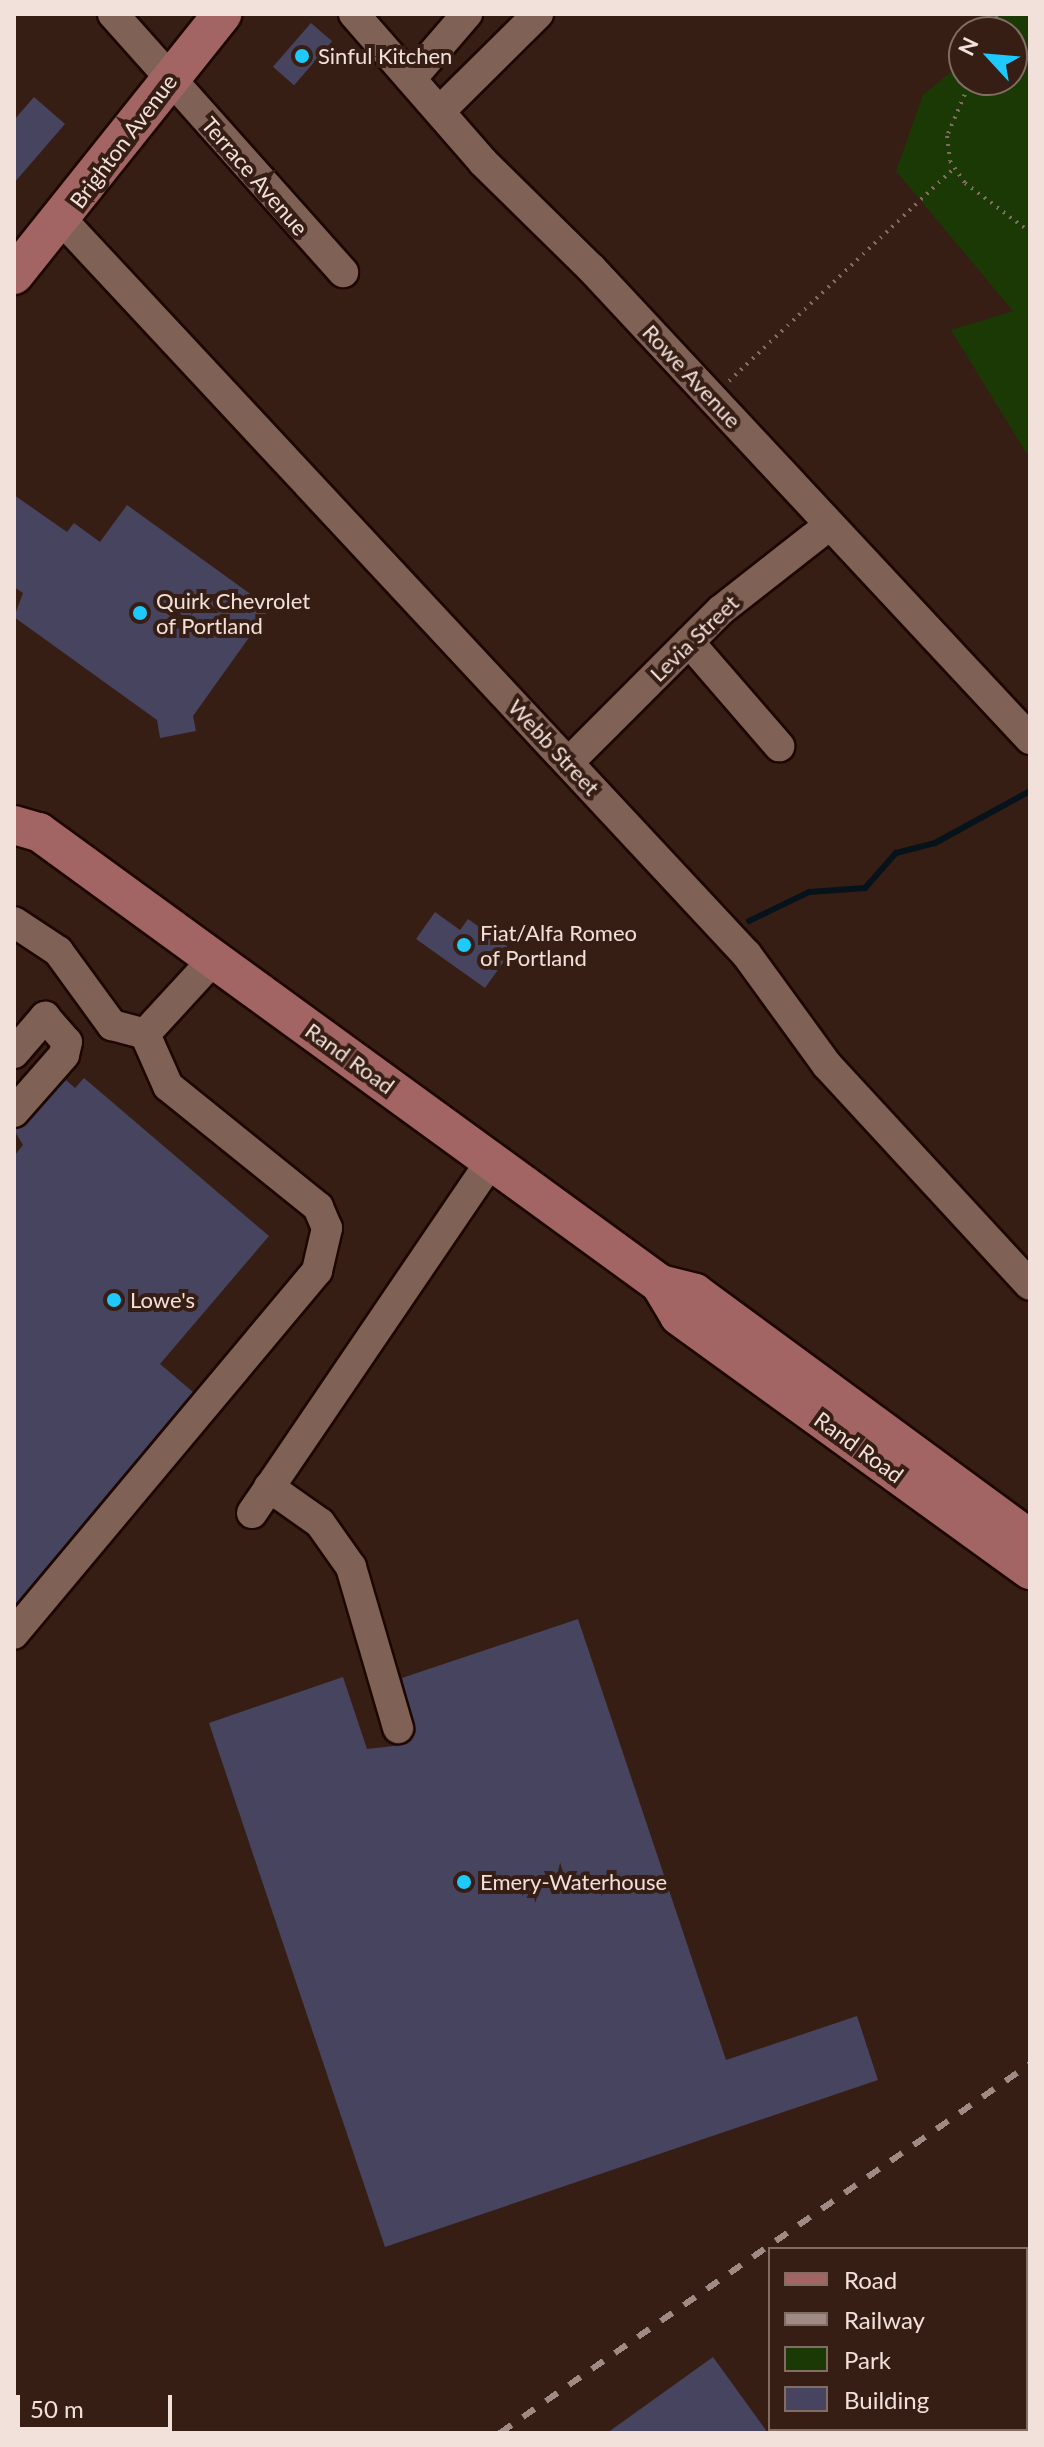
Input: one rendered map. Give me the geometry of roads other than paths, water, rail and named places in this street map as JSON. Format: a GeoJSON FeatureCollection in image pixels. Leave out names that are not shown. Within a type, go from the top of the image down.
{"type":"FeatureCollection","features":[{"type":"Feature","properties":{"kind":"main road","name":"Brighton Avenue"},"geometry":{"type":"LineString","coordinates":[[19,266],[63,221],[222,14]]}},
{"type":"Feature","properties":{"kind":"main road","name":"Rand Road"},"geometry":{"type":"LineString","coordinates":[[14,794],[27,828],[214,959],[660,1284],[695,1293],[1030,1539]]}},
{"type":"Feature","properties":{"kind":"main road","name":"Rand Road"},"geometry":{"type":"LineString","coordinates":[[660,1284],[679,1316],[1030,1570]]}},
{"type":"Feature","properties":{"kind":"street","name":"Terrace Avenue"},"geometry":{"type":"LineString","coordinates":[[113,14],[171,77],[263,190],[343,272]]}},
{"type":"Feature","properties":{"kind":"street","name":"Rowe Avenue"},"geometry":{"type":"LineString","coordinates":[[354,14],[440,111],[713,397],[828,526],[1030,739]]}},
{"type":"Feature","properties":{"kind":"street"},"geometry":{"type":"LineString","coordinates":[[411,79],[467,14]]}},
{"type":"Feature","properties":{"kind":"street"},"geometry":{"type":"LineString","coordinates":[[440,111],[538,14]]}},
{"type":"Feature","properties":{"kind":"street","name":"Webb Street"},"geometry":{"type":"LineString","coordinates":[[63,221],[747,955],[858,1101],[1030,1285]]}},
{"type":"Feature","properties":{"kind":"street","name":"Levia Street"},"geometry":{"type":"LineString","coordinates":[[569,762],[689,642],[828,526]]}},
{"type":"Feature","properties":{"kind":"street"},"geometry":{"type":"LineString","coordinates":[[689,642],[779,746]]}},
{"type":"Feature","properties":{"kind":"street"},"geometry":{"type":"LineString","coordinates":[[14,922],[58,951],[112,1025],[145,1034]]}},
{"type":"Feature","properties":{"kind":"street"},"geometry":{"type":"LineString","coordinates":[[145,1034],[214,959]]}},
{"type":"Feature","properties":{"kind":"street"},"geometry":{"type":"LineString","coordinates":[[14,1053],[45,1017],[61,1030],[64,1055],[14,1112]]}},
{"type":"Feature","properties":{"kind":"street"},"geometry":{"type":"LineString","coordinates":[[14,1634],[317,1271],[324,1247],[327,1228],[318,1207],[168,1086],[145,1034]]}},
{"type":"Feature","properties":{"kind":"street"},"geometry":{"type":"LineString","coordinates":[[252,1513],[491,1161]]}},
{"type":"Feature","properties":{"kind":"street"},"geometry":{"type":"LineString","coordinates":[[269,1487],[320,1523],[351,1567],[398,1728]]}},
{"type":"Feature","properties":{"kind":"waterway"},"geometry":{"type":"LineString","coordinates":[[749,921],[809,892],[865,888],[896,853],[935,843],[1030,791]]}},
{"type":"Feature","properties":{"kind":"railway"},"geometry":{"type":"LineString","coordinates":[[500,2433],[1030,2064]]}},
{"type":"Feature","properties":{"kind":"place","name":"Sinful Kitchen"},"geometry":{"type":"Point","coordinates":[302,56]}},
{"type":"Feature","properties":{"kind":"place","name":"Quirk Chevrolet of Portland"},"geometry":{"type":"Point","coordinates":[140,613]}},
{"type":"Feature","properties":{"kind":"place","name":"Fiat/Alfa Romeo of Portland"},"geometry":{"type":"Point","coordinates":[464,945]}},
{"type":"Feature","properties":{"kind":"place","name":"Lowe's"},"geometry":{"type":"Point","coordinates":[114,1300]}},
{"type":"Feature","properties":{"kind":"place","name":"Emery-Waterhouse"},"geometry":{"type":"Point","coordinates":[464,1882]}}]}
